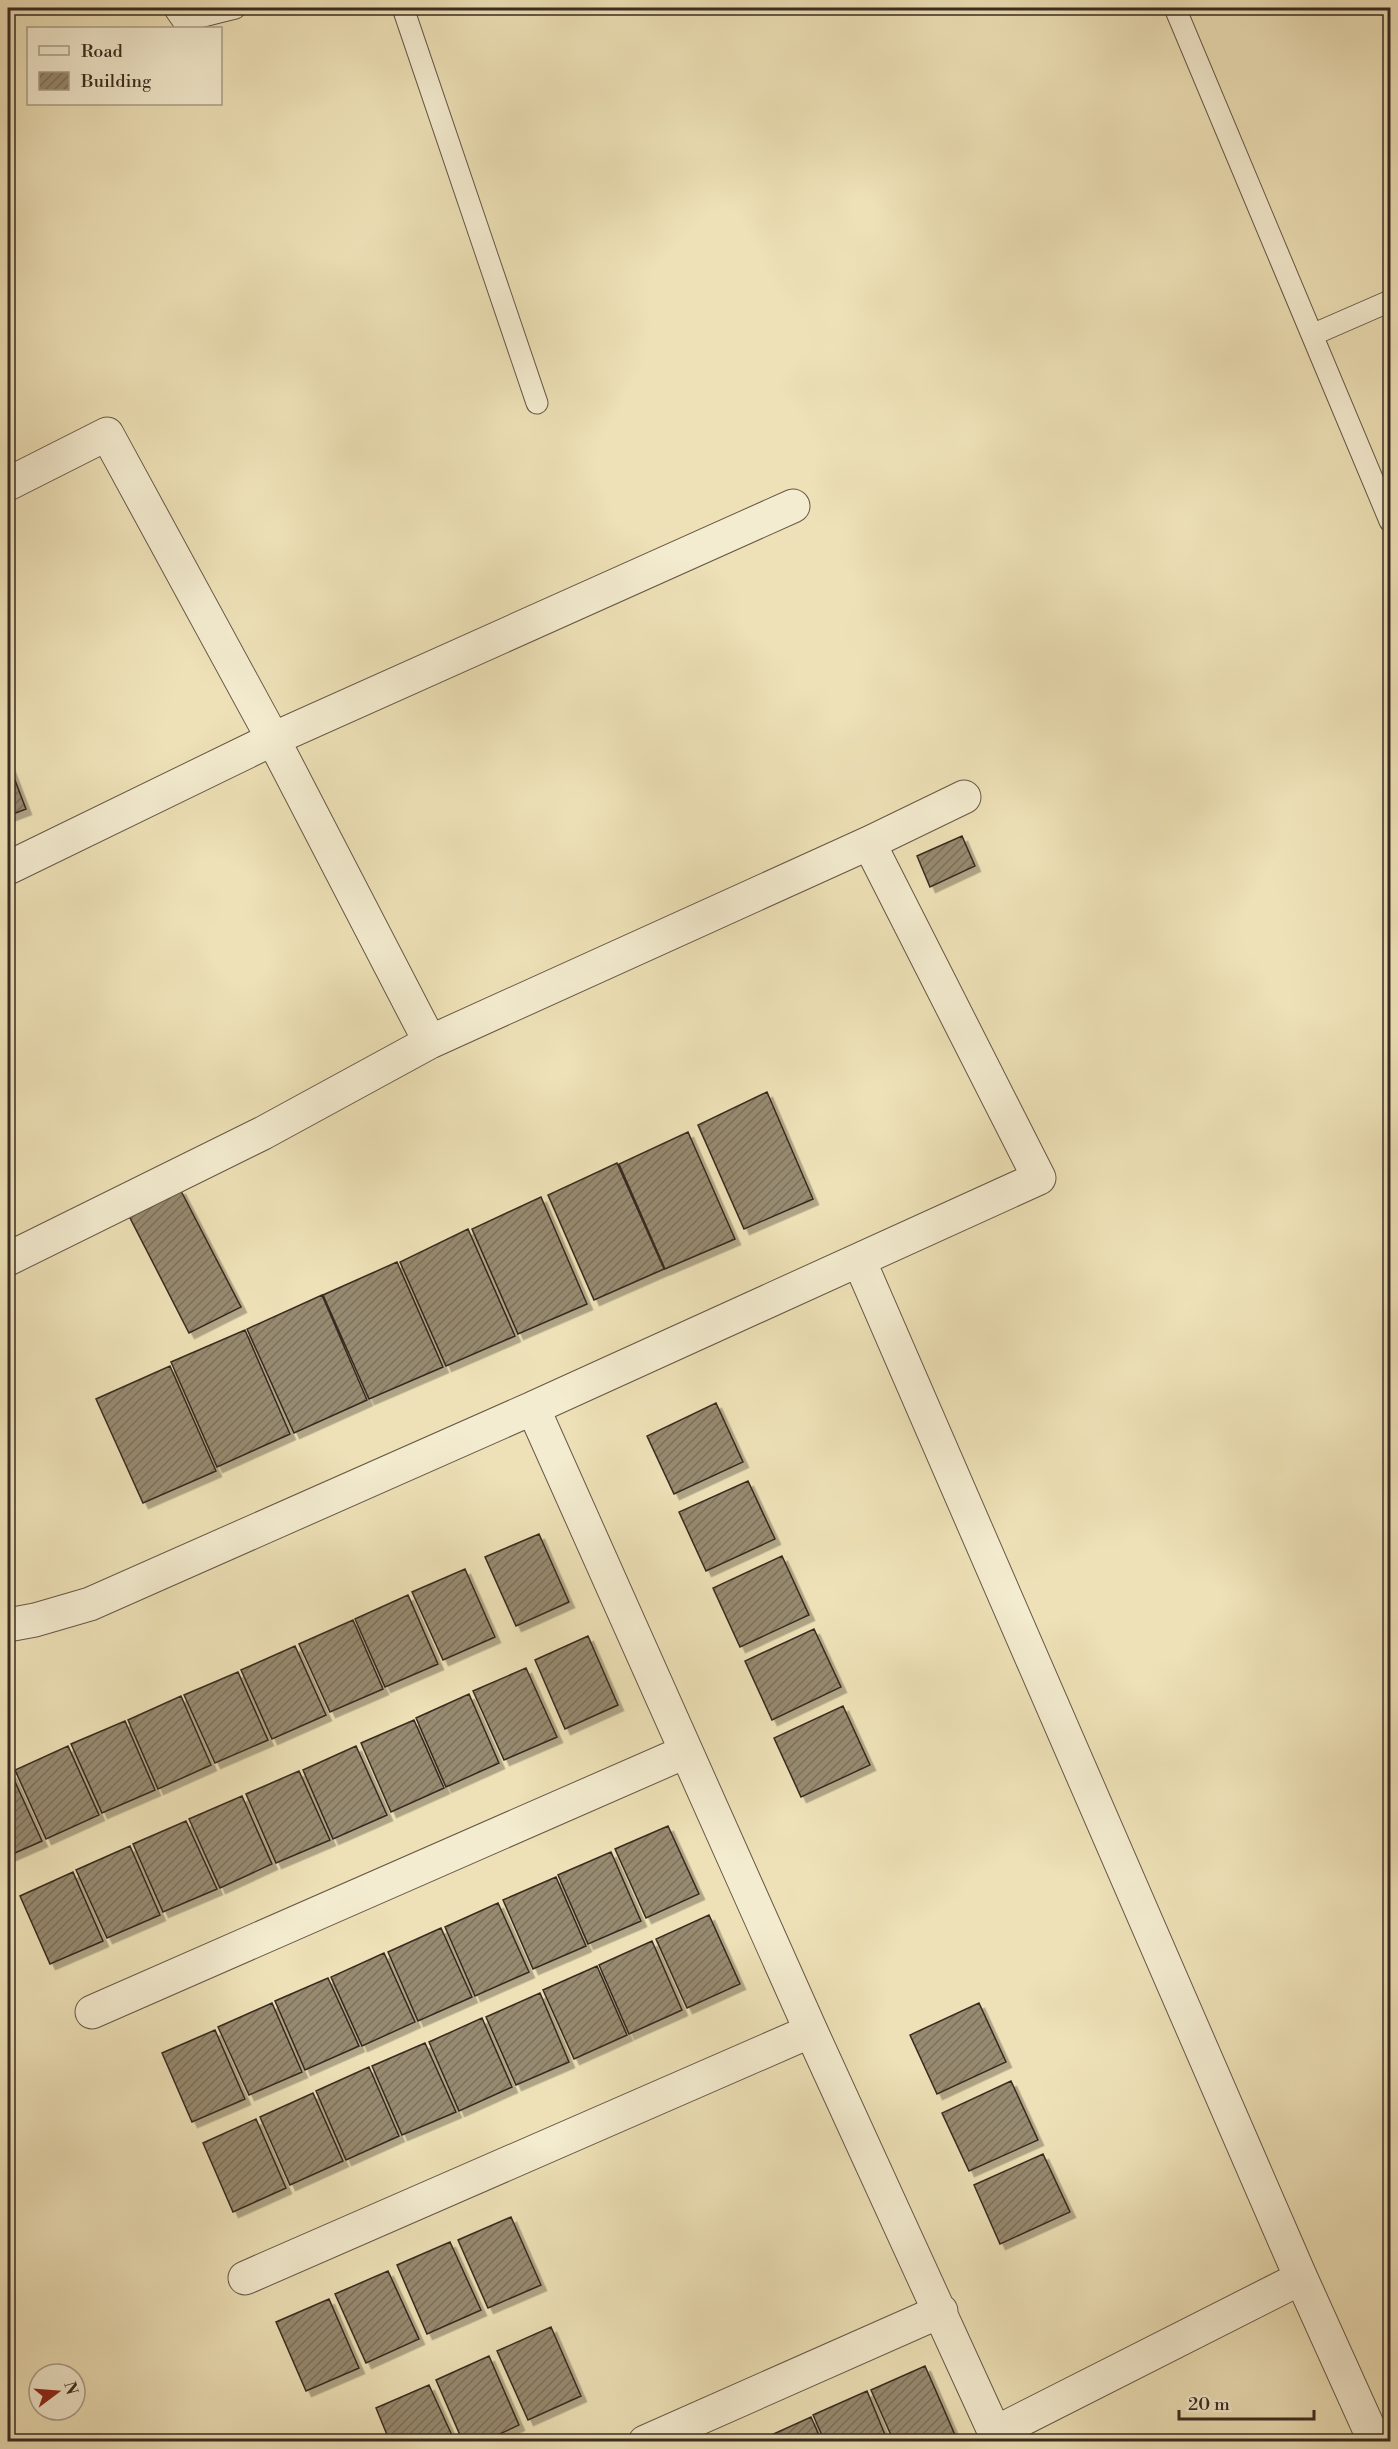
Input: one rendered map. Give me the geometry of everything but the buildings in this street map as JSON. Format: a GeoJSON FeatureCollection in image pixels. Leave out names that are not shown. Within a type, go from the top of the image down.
{"type":"FeatureCollection","features":[{"type":"Feature","properties":{"kind":"street"},"geometry":{"type":"LineString","coordinates":[[8,484],[107,434],[273,739],[430,1042]]}},
{"type":"Feature","properties":{"kind":"street"},"geometry":{"type":"LineString","coordinates":[[8,868],[273,739],[794,506]]}},
{"type":"Feature","properties":{"kind":"street"},"geometry":{"type":"LineString","coordinates":[[8,1259],[263,1133],[430,1042],[869,843],[964,797]]}},
{"type":"Feature","properties":{"kind":"street"},"geometry":{"type":"LineString","coordinates":[[8,1624],[35,1620],[90,1604],[533,1408],[1039,1179],[869,843]]}},
{"type":"Feature","properties":{"kind":"street"},"geometry":{"type":"LineString","coordinates":[[859,1260],[1301,2278],[1375,2442]]}},
{"type":"Feature","properties":{"kind":"street"},"geometry":{"type":"LineString","coordinates":[[533,1408],[685,1752],[997,2437],[1301,2278]]}},
{"type":"Feature","properties":{"kind":"street"},"geometry":{"type":"LineString","coordinates":[[92,2012],[685,1752]]}},
{"type":"Feature","properties":{"kind":"street"},"geometry":{"type":"LineString","coordinates":[[245,2278],[811,2031]]}},
{"type":"Feature","properties":{"kind":"street"},"geometry":{"type":"LineString","coordinates":[[645,2442],[941,2311]]}},
{"type":"Feature","properties":{"kind":"lane"},"geometry":{"type":"LineString","coordinates":[[174,8],[183,21],[235,8]]}},
{"type":"Feature","properties":{"kind":"lane"},"geometry":{"type":"LineString","coordinates":[[403,8],[537,403]]}},
{"type":"Feature","properties":{"kind":"lane"},"geometry":{"type":"LineString","coordinates":[[1175,8],[1390,521]]}},
{"type":"Feature","properties":{"kind":"lane"},"geometry":{"type":"LineString","coordinates":[[1312,335],[1390,301]]}}]}
